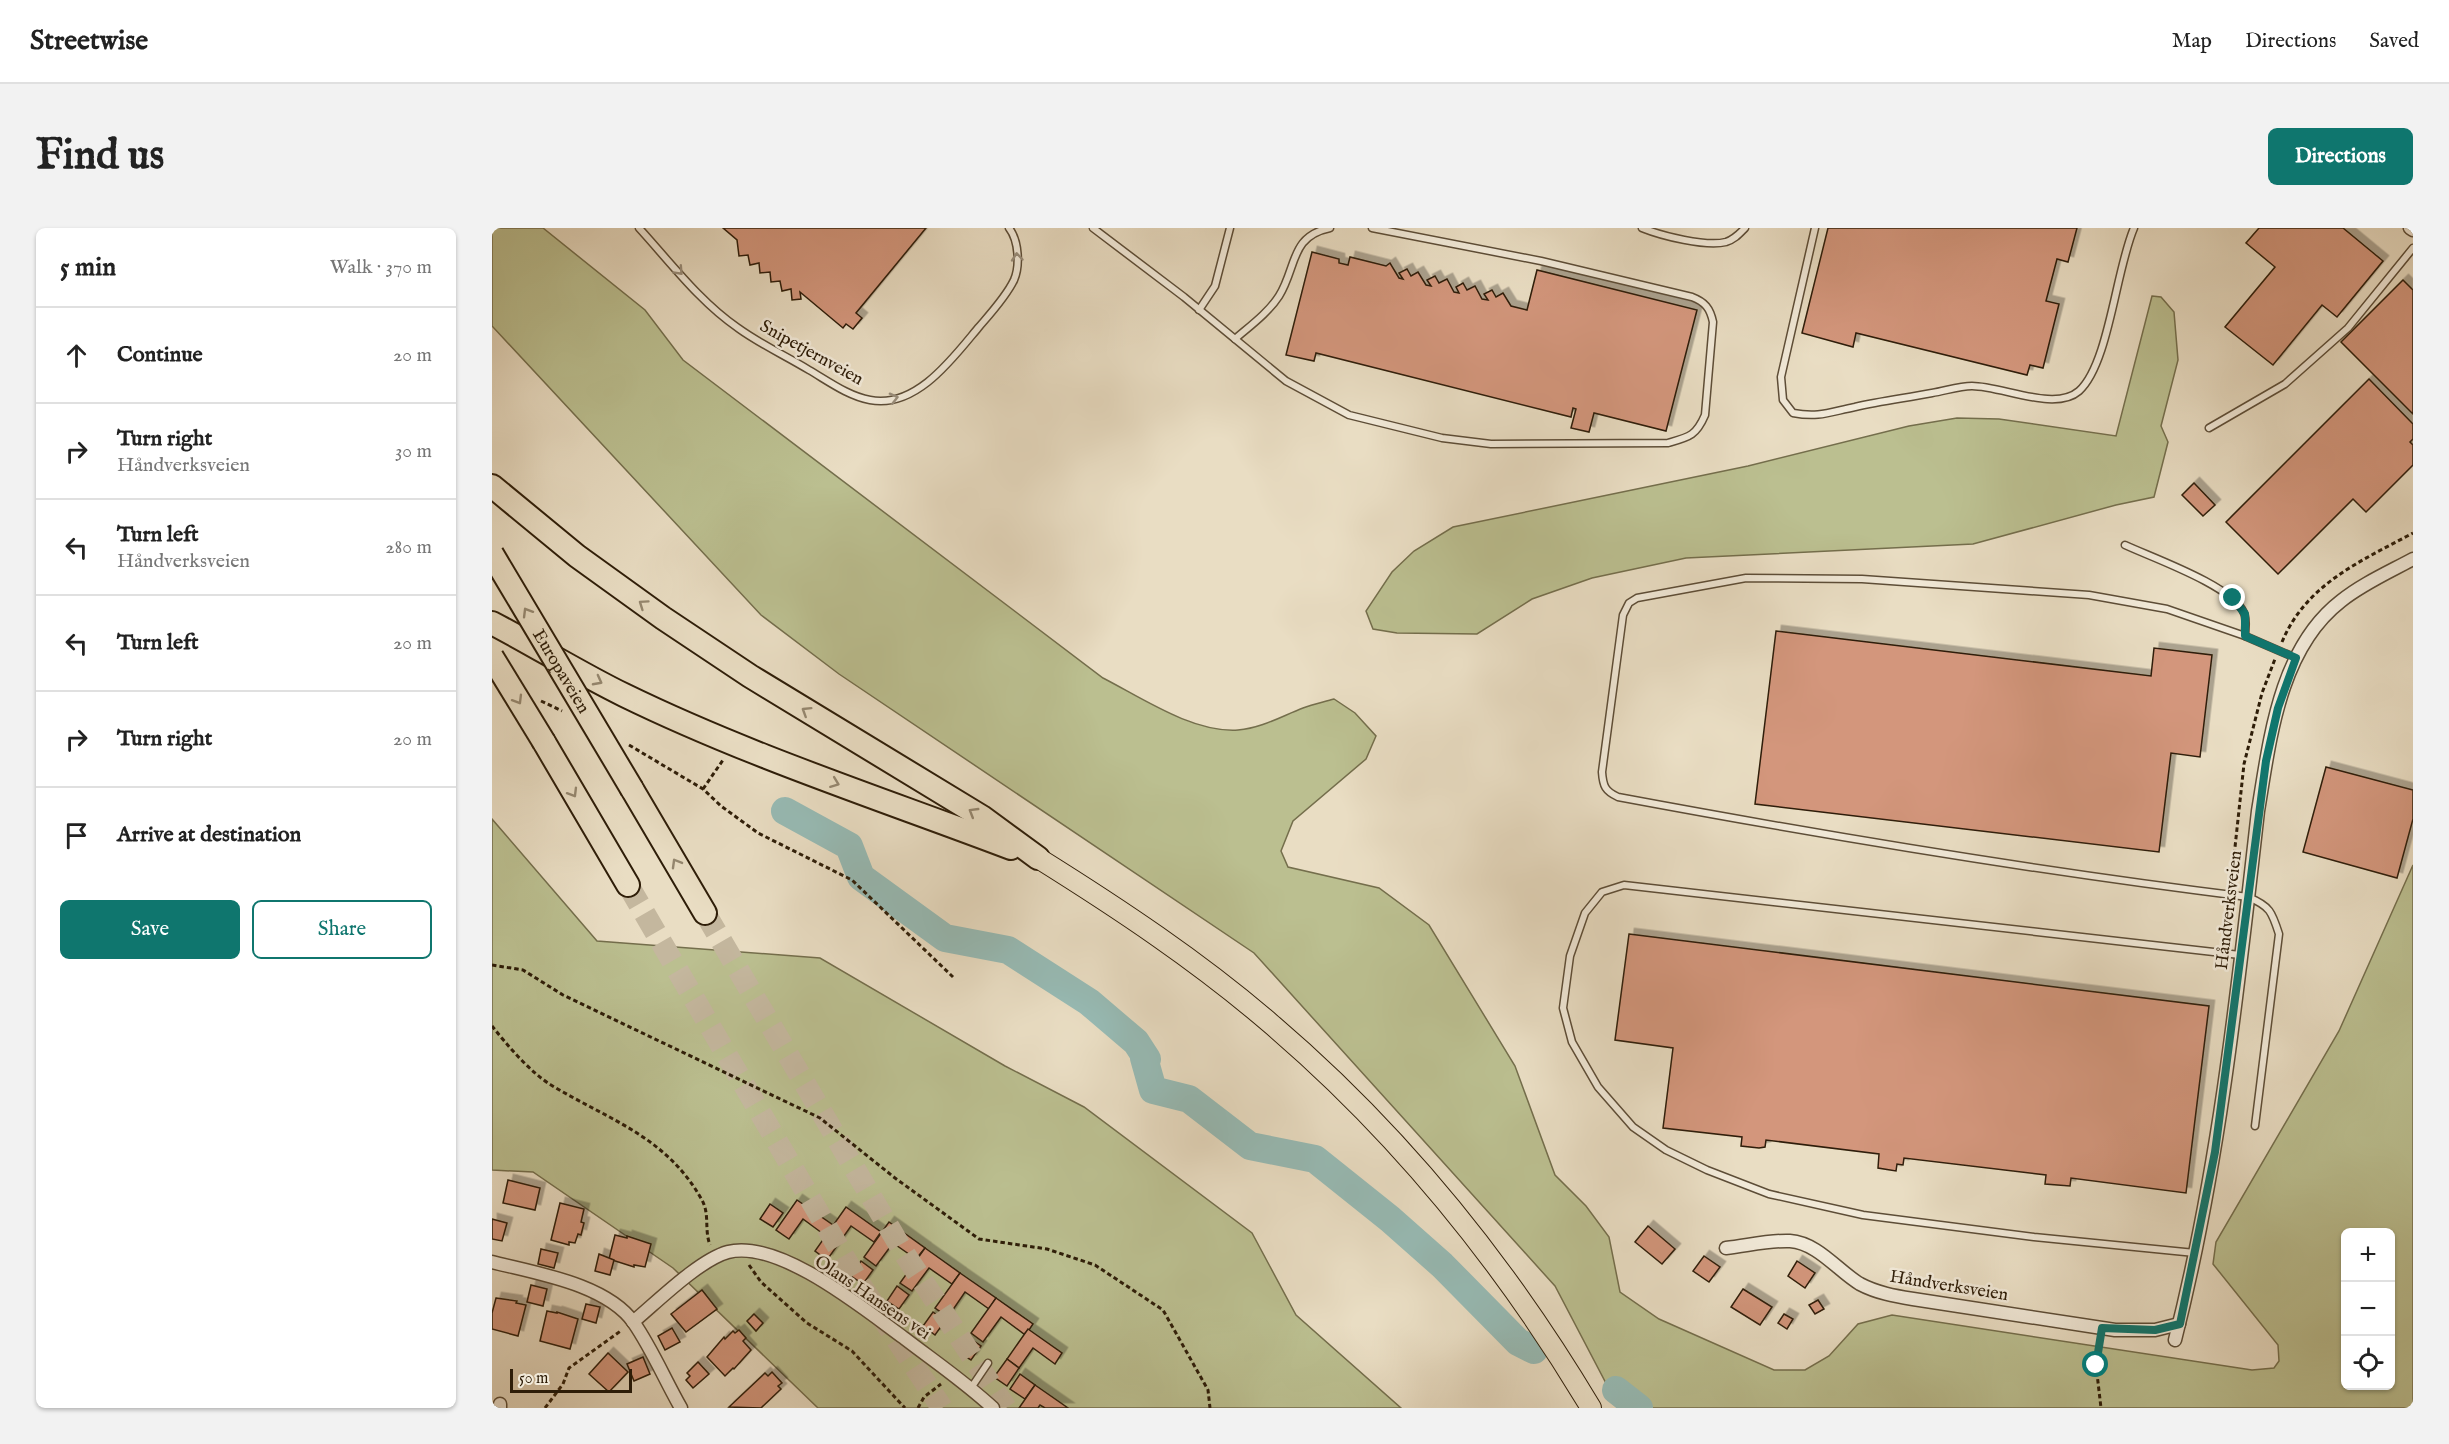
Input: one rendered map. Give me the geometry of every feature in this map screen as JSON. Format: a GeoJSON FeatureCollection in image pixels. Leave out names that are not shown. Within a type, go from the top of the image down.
{"type":"FeatureCollection","features":[{"type":"Feature","properties":{"kind":"highway"},"geometry":{"type":"LineString","coordinates":[[492,486],[569,549],[663,618],[797,705],[982,817],[1038,858]]}},
{"type":"Feature","properties":{"kind":"highway","name":"Europaveien"},"geometry":{"type":"LineString","coordinates":[[492,554],[705,913]]}},
{"type":"Feature","properties":{"kind":"highway"},"geometry":{"type":"LineString","coordinates":[[492,622],[624,695],[732,742],[855,791],[1038,858]]}},
{"type":"Feature","properties":{"kind":"highway"},"geometry":{"type":"LineString","coordinates":[[492,657],[628,885]]}},
{"type":"Feature","properties":{"kind":"main road"},"geometry":{"type":"LineString","coordinates":[[1038,858],[1118,908],[1230,990],[1271,1023],[1347,1094],[1416,1166],[1484,1249],[1544,1333],[1591,1408]]}},
{"type":"Feature","properties":{"kind":"street","name":"Håndverksveien"},"geometry":{"type":"LineString","coordinates":[[2175,1340],[2196,1253],[2215,1152],[2258,811],[2272,730],[2296,658],[2319,622],[2340,601],[2413,560]]}},
{"type":"Feature","properties":{"kind":"street","name":"Håndverksveien"},"geometry":{"type":"LineString","coordinates":[[1726,1248],[1791,1241],[1812,1248],[1858,1283],[1888,1295],[2102,1328],[2145,1330],[2180,1324]]}},
{"type":"Feature","properties":{"kind":"street","name":"Olaus Hansens vei"},"geometry":{"type":"LineString","coordinates":[[633,1322],[698,1269],[717,1257],[741,1250],[764,1254],[787,1262],[821,1280],[950,1372],[993,1408]]}},
{"type":"Feature","properties":{"kind":"street"},"geometry":{"type":"LineString","coordinates":[[492,1276],[494,1262],[561,1280],[596,1293],[618,1306],[633,1322],[681,1408]]}},
{"type":"Feature","properties":{"kind":"lane","name":"Snipetjernveien"},"geometry":{"type":"LineString","coordinates":[[639,228],[705,300],[738,328],[848,393],[871,400],[887,400],[910,394],[925,384],[942,370],[992,311],[1013,282],[1018,268],[1013,233],[1009,228]]}},
{"type":"Feature","properties":{"kind":"lane"},"geometry":{"type":"LineString","coordinates":[[1093,228],[1184,297],[1286,381],[1349,416],[1442,438],[1491,444],[1668,443],[1688,438],[1699,429],[1705,415],[1713,322],[1710,310],[1702,301],[1541,261],[1372,228]]}},
{"type":"Feature","properties":{"kind":"lane"},"geometry":{"type":"LineString","coordinates":[[1200,310],[1215,286],[1230,228]]}},
{"type":"Feature","properties":{"kind":"lane"},"geometry":{"type":"LineString","coordinates":[[1235,339],[1267,311],[1280,294],[1303,241],[1318,231],[1330,228]]}},
{"type":"Feature","properties":{"kind":"lane"},"geometry":{"type":"LineString","coordinates":[[1642,228],[1654,233],[1703,242],[1725,242],[1737,237],[1745,228]]}},
{"type":"Feature","properties":{"kind":"lane"},"geometry":{"type":"LineString","coordinates":[[1815,228],[1781,377],[1783,400],[1793,413],[1813,417],[1972,386],[2049,399],[2069,398],[2085,385],[2095,366],[2105,335],[2123,256],[2134,228]]}},
{"type":"Feature","properties":{"kind":"lane"},"geometry":{"type":"LineString","coordinates":[[2209,428],[2285,384],[2349,328],[2413,248]]}},
{"type":"Feature","properties":{"kind":"lane"},"geometry":{"type":"LineString","coordinates":[[2125,545],[2219,588],[2233,598],[2245,614],[2245,636]]}},
{"type":"Feature","properties":{"kind":"lane"},"geometry":{"type":"LineString","coordinates":[[2255,1126],[2279,934],[2273,915],[2265,904],[2248,897],[2095,877],[1754,822],[1618,797],[1608,792],[1603,785],[1602,772],[1623,615],[1629,603],[1637,598],[1746,578],[1862,579],[2089,595],[2167,609],[2245,636],[2296,658]]}},
{"type":"Feature","properties":{"kind":"lane"},"geometry":{"type":"LineString","coordinates":[[2196,1253],[2034,1237],[1863,1215],[1769,1194],[1707,1170],[1666,1150],[1633,1127],[1598,1087],[1572,1042],[1563,1008],[1570,956],[1584,913],[1602,892],[1624,885],[2240,955]]}},
{"type":"Feature","properties":{"kind":"lane"},"geometry":{"type":"LineString","coordinates":[[971,1388],[988,1363]]}},
{"type":"Feature","properties":{"kind":"path"},"geometry":{"type":"LineString","coordinates":[[540,700],[570,715]]}},
{"type":"Feature","properties":{"kind":"path"},"geometry":{"type":"LineString","coordinates":[[621,741],[703,789],[721,806],[758,833],[852,880],[953,977]]}},
{"type":"Feature","properties":{"kind":"path"},"geometry":{"type":"LineString","coordinates":[[703,789],[724,759],[732,742]]}},
{"type":"Feature","properties":{"kind":"path"},"geometry":{"type":"LineString","coordinates":[[492,965],[523,970],[563,995],[820,1118],[895,1178],[979,1239],[1047,1249],[1095,1265],[1163,1310],[1208,1390],[1210,1408]]}},
{"type":"Feature","properties":{"kind":"path"},"geometry":{"type":"LineString","coordinates":[[492,1026],[509,1046],[548,1083],[625,1123],[668,1155],[686,1176],[703,1202],[708,1215],[706,1231],[717,1257]]}},
{"type":"Feature","properties":{"kind":"path"},"geometry":{"type":"LineString","coordinates":[[741,1250],[761,1282],[807,1323],[852,1351],[905,1408]]}},
{"type":"Feature","properties":{"kind":"path"},"geometry":{"type":"LineString","coordinates":[[545,1408],[563,1384],[568,1368],[633,1322]]}},
{"type":"Feature","properties":{"kind":"path"},"geometry":{"type":"LineString","coordinates":[[2101,1408],[2096,1365],[2102,1328]]}},
{"type":"Feature","properties":{"kind":"path"},"geometry":{"type":"LineString","coordinates":[[918,1408],[924,1397],[950,1372]]}},
{"type":"Feature","properties":{"kind":"green space"},"geometry":{"type":"Polygon","coordinates":[[[492,228],[543,228],[645,310],[683,360],[1103,678],[1168,713],[1203,726],[1221,729],[1238,730],[1255,727],[1334,699],[1355,713],[1376,736],[1366,759],[1293,821],[1281,851],[1288,867],[1379,888],[1429,925],[1515,1066],[1555,1175],[1586,1206],[1609,1237],[1620,1292],[1659,1319],[1774,1370],[1805,1370],[1829,1356],[1858,1324],[1892,1315],[2252,1370],[2274,1368],[2279,1361],[2278,1345],[2213,1264],[2216,1242],[2339,1031],[2413,865],[2413,1408],[1619,1408],[1555,1286],[1254,953],[839,674],[761,615],[492,326],[492,228]]]}},
{"type":"Feature","properties":{"kind":"green space"},"geometry":{"type":"Polygon","coordinates":[[[2152,296],[2161,297],[2174,312],[2178,360],[2161,426],[2168,442],[2154,497],[2116,505],[1973,544],[1686,558],[1592,578],[1532,599],[1477,634],[1397,633],[1373,629],[1366,611],[1392,572],[1414,551],[1453,527],[1748,466],[1909,426],[1957,418],[1999,419],[2116,436],[2152,296]]]}},
{"type":"Feature","properties":{"kind":"green space"},"geometry":{"type":"Polygon","coordinates":[[[492,819],[597,941],[820,958],[1005,1066],[1084,1107],[1252,1233],[1296,1315],[1401,1408],[818,1408],[673,1268],[533,1172],[492,1170],[492,819]]]}},
{"type":"Feature","properties":{"kind":"building"},"geometry":{"type":"Polygon","coordinates":[[[723,228],[926,228],[856,313],[862,318],[853,329],[846,324],[843,328],[800,292],[801,299],[792,300],[791,289],[782,291],[780,281],[771,282],[770,272],[760,273],[759,263],[750,265],[748,255],[739,256],[737,240],[723,228]]]}},
{"type":"Feature","properties":{"kind":"building"},"geometry":{"type":"Polygon","coordinates":[[[1828,228],[2077,228],[2068,262],[2057,259],[2046,301],[2059,304],[2043,368],[2030,365],[2027,375],[1856,333],[1853,347],[1802,333],[1828,228]]]}},
{"type":"Feature","properties":{"kind":"building"},"geometry":{"type":"Polygon","coordinates":[[[2259,228],[2343,228],[2383,261],[2337,317],[2322,305],[2273,365],[2225,327],[2275,267],[2246,243],[2259,228]]]}},
{"type":"Feature","properties":{"kind":"building"},"geometry":{"type":"Polygon","coordinates":[[[1312,252],[1339,259],[1339,263],[1348,265],[1350,257],[1386,266],[1390,263],[1399,278],[1403,279],[1399,273],[1407,269],[1411,276],[1418,272],[1426,285],[1431,286],[1427,280],[1435,276],[1439,283],[1447,279],[1454,292],[1459,293],[1456,287],[1463,283],[1467,290],[1475,286],[1482,299],[1488,300],[1484,294],[1492,290],[1496,297],[1503,293],[1511,306],[1527,310],[1537,270],[1697,310],[1666,431],[1594,413],[1589,432],[1571,428],[1576,409],[1573,408],[1571,417],[1316,353],[1314,361],[1286,355],[1312,252]]]}},
{"type":"Feature","properties":{"kind":"building"},"geometry":{"type":"Polygon","coordinates":[[[2403,280],[2413,290],[2413,414],[2341,342],[2403,280]]]}},
{"type":"Feature","properties":{"kind":"building"},"geometry":{"type":"Polygon","coordinates":[[[2369,379],[2413,424],[2413,439],[2410,442],[2413,445],[2413,465],[2366,512],[2353,499],[2278,574],[2226,522],[2369,379]]]}},
{"type":"Feature","properties":{"kind":"building"},"geometry":{"type":"Polygon","coordinates":[[[2194,483],[2215,505],[2203,516],[2182,495],[2194,483]]]}},
{"type":"Feature","properties":{"kind":"building"},"geometry":{"type":"Polygon","coordinates":[[[1776,631],[2151,676],[2154,648],[2212,655],[2200,757],[2171,753],[2159,852],[1755,804],[1776,631]]]}},
{"type":"Feature","properties":{"kind":"building"},"geometry":{"type":"Polygon","coordinates":[[[2326,767],[2413,790],[2413,819],[2397,878],[2303,852],[2326,767]]]}},
{"type":"Feature","properties":{"kind":"building"},"geometry":{"type":"Polygon","coordinates":[[[1629,934],[2209,1006],[2186,1193],[2071,1178],[2070,1186],[2045,1184],[2046,1175],[1904,1158],[1903,1165],[1897,1164],[1896,1171],[1878,1168],[1879,1154],[1766,1140],[1765,1147],[1741,1146],[1742,1137],[1663,1128],[1673,1048],[1615,1040],[1629,934]]]}},
{"type":"Feature","properties":{"kind":"building"},"geometry":{"type":"Polygon","coordinates":[[[508,1180],[540,1188],[535,1210],[503,1203],[508,1180]]]}},
{"type":"Feature","properties":{"kind":"building"},"geometry":{"type":"Polygon","coordinates":[[[797,1200],[833,1225],[826,1236],[803,1219],[789,1239],[776,1230],[797,1200]]]}},
{"type":"Feature","properties":{"kind":"building"},"geometry":{"type":"Polygon","coordinates":[[[560,1203],[584,1209],[581,1235],[578,1234],[575,1243],[569,1242],[569,1245],[551,1240],[560,1203]]]}},
{"type":"Feature","properties":{"kind":"building"},"geometry":{"type":"Polygon","coordinates":[[[770,1204],[783,1213],[773,1227],[760,1219],[770,1204]]]}},
{"type":"Feature","properties":{"kind":"building"},"geometry":{"type":"Polygon","coordinates":[[[846,1207],[881,1232],[874,1242],[851,1226],[827,1260],[815,1251],[846,1207]]]}},
{"type":"Feature","properties":{"kind":"building"},"geometry":{"type":"Polygon","coordinates":[[[492,1219],[507,1223],[502,1241],[492,1239],[492,1219]]]}},
{"type":"Feature","properties":{"kind":"building"},"geometry":{"type":"Polygon","coordinates":[[[889,1222],[925,1248],[916,1259],[893,1243],[876,1266],[864,1257],[889,1222]]]}},
{"type":"Feature","properties":{"kind":"building"},"geometry":{"type":"Polygon","coordinates":[[[1648,1226],[1675,1249],[1662,1264],[1635,1242],[1648,1226]]]}},
{"type":"Feature","properties":{"kind":"building"},"geometry":{"type":"Polygon","coordinates":[[[615,1235],[627,1238],[627,1236],[651,1244],[645,1267],[634,1265],[634,1267],[609,1259],[615,1235]]]}},
{"type":"Feature","properties":{"kind":"building"},"geometry":{"type":"Polygon","coordinates":[[[925,1248],[960,1273],[952,1284],[929,1268],[912,1291],[900,1283],[925,1248]]]}},
{"type":"Feature","properties":{"kind":"building"},"geometry":{"type":"Polygon","coordinates":[[[541,1249],[558,1253],[554,1268],[538,1264],[541,1249]]]}},
{"type":"Feature","properties":{"kind":"building"},"geometry":{"type":"Polygon","coordinates":[[[599,1254],[614,1260],[610,1275],[595,1271],[599,1254]]]}},
{"type":"Feature","properties":{"kind":"building"},"geometry":{"type":"Polygon","coordinates":[[[1704,1256],[1720,1267],[1709,1282],[1693,1271],[1704,1256]]]}},
{"type":"Feature","properties":{"kind":"building"},"geometry":{"type":"Polygon","coordinates":[[[861,1261],[873,1270],[863,1284],[851,1276],[861,1261]]]}},
{"type":"Feature","properties":{"kind":"building"},"geometry":{"type":"Polygon","coordinates":[[[1797,1261],[1815,1273],[1805,1288],[1788,1276],[1797,1261]]]}},
{"type":"Feature","properties":{"kind":"building"},"geometry":{"type":"Polygon","coordinates":[[[960,1273],[996,1298],[989,1309],[965,1292],[948,1317],[935,1308],[960,1273]]]}},
{"type":"Feature","properties":{"kind":"building"},"geometry":{"type":"Polygon","coordinates":[[[531,1285],[547,1289],[543,1306],[527,1302],[531,1285]]]}},
{"type":"Feature","properties":{"kind":"building"},"geometry":{"type":"Polygon","coordinates":[[[897,1286],[909,1295],[899,1309],[887,1301],[897,1286]]]}},
{"type":"Feature","properties":{"kind":"building"},"geometry":{"type":"Polygon","coordinates":[[[1743,1289],[1772,1307],[1760,1325],[1731,1307],[1743,1289]]]}},
{"type":"Feature","properties":{"kind":"building"},"geometry":{"type":"Polygon","coordinates":[[[702,1290],[717,1309],[686,1332],[671,1314],[702,1290]]]}},
{"type":"Feature","properties":{"kind":"building"},"geometry":{"type":"Polygon","coordinates":[[[496,1298],[517,1301],[516,1303],[526,1305],[518,1336],[492,1329],[492,1313],[496,1298]]]}},
{"type":"Feature","properties":{"kind":"building"},"geometry":{"type":"Polygon","coordinates":[[[996,1298],[1033,1324],[1029,1330],[1024,1334],[1001,1317],[983,1342],[971,1333],[996,1298]]]}},
{"type":"Feature","properties":{"kind":"building"},"geometry":{"type":"Polygon","coordinates":[[[1818,1300],[1824,1309],[1815,1314],[1809,1305],[1818,1300]]]}},
{"type":"Feature","properties":{"kind":"building"},"geometry":{"type":"Polygon","coordinates":[[[586,1304],[600,1307],[596,1323],[582,1319],[586,1304]]]}},
{"type":"Feature","properties":{"kind":"building"},"geometry":{"type":"Polygon","coordinates":[[[547,1311],[578,1319],[570,1349],[540,1341],[547,1311]]]}},
{"type":"Feature","properties":{"kind":"building"},"geometry":{"type":"Polygon","coordinates":[[[933,1312],[945,1321],[935,1335],[923,1326],[933,1312]]]}},
{"type":"Feature","properties":{"kind":"building"},"geometry":{"type":"Polygon","coordinates":[[[754,1314],[763,1323],[756,1331],[747,1321],[754,1314]]]}},
{"type":"Feature","properties":{"kind":"building"},"geometry":{"type":"Polygon","coordinates":[[[1784,1314],[1793,1319],[1787,1329],[1778,1323],[1784,1314]]]}},
{"type":"Feature","properties":{"kind":"building"},"geometry":{"type":"Polygon","coordinates":[[[672,1328],[680,1342],[665,1350],[658,1336],[672,1328]]]}},
{"type":"Feature","properties":{"kind":"building"},"geometry":{"type":"Polygon","coordinates":[[[1028,1329],[1062,1353],[1055,1364],[1033,1348],[1019,1368],[1007,1359],[1028,1329]]]}},
{"type":"Feature","properties":{"kind":"building"},"geometry":{"type":"Polygon","coordinates":[[[739,1330],[746,1338],[743,1341],[751,1350],[725,1376],[707,1357],[724,1337],[725,1339],[733,1331],[735,1333],[739,1330]]]}},
{"type":"Feature","properties":{"kind":"building"},"geometry":{"type":"Polygon","coordinates":[[[968,1337],[981,1346],[971,1360],[958,1352],[968,1337]]]}},
{"type":"Feature","properties":{"kind":"building"},"geometry":{"type":"Polygon","coordinates":[[[608,1353],[628,1372],[609,1392],[589,1374],[608,1353]]]}},
{"type":"Feature","properties":{"kind":"building"},"geometry":{"type":"Polygon","coordinates":[[[643,1357],[650,1374],[634,1381],[627,1364],[643,1357]]]}},
{"type":"Feature","properties":{"kind":"building"},"geometry":{"type":"Polygon","coordinates":[[[1007,1359],[1019,1368],[1007,1386],[994,1377],[1007,1359]]]}},
{"type":"Feature","properties":{"kind":"building"},"geometry":{"type":"Polygon","coordinates":[[[698,1362],[709,1374],[693,1388],[686,1380],[690,1376],[687,1373],[698,1362]]]}},
{"type":"Feature","properties":{"kind":"building"},"geometry":{"type":"Polygon","coordinates":[[[772,1372],[782,1383],[778,1386],[781,1389],[761,1408],[729,1407],[765,1373],[768,1376],[772,1372]]]}},
{"type":"Feature","properties":{"kind":"building"},"geometry":{"type":"Polygon","coordinates":[[[1020,1374],[1035,1385],[1025,1399],[1010,1389],[1020,1374]]]}},
{"type":"Feature","properties":{"kind":"building"},"geometry":{"type":"Polygon","coordinates":[[[1035,1385],[1068,1408],[1045,1408],[1040,1405],[1038,1408],[1019,1408],[1035,1385]]]}},
{"type":"Feature","properties":{"kind":"waterway"},"geometry":{"type":"LineString","coordinates":[[785,811],[849,846],[861,877],[945,938],[1008,950],[1089,1002],[1136,1042],[1147,1059],[1144,1058],[1153,1090],[1189,1099],[1250,1146],[1315,1159],[1390,1219],[1442,1265],[1518,1342],[1534,1350]]}},
{"type":"Feature","properties":{"kind":"waterway"},"geometry":{"type":"LineString","coordinates":[[1616,1390],[1639,1408]]}},
{"type":"Feature","properties":{"kind":"tunnel"},"geometry":{"type":"LineString","coordinates":[[628,885],[858,1281],[942,1408]]}},
{"type":"Feature","properties":{"kind":"tunnel"},"geometry":{"type":"LineString","coordinates":[[705,913],[904,1253],[1006,1408]]}},
{"type":"Feature","properties":{"kind":"route"},"geometry":{"type":"LineString","coordinates":[[2096,1365],[2102,1328],[2155,1330],[2180,1324],[2205,1209],[2215,1152],[2266,761],[2278,708],[2296,658],[2245,636],[2245,614],[2233,598]]}}]}
